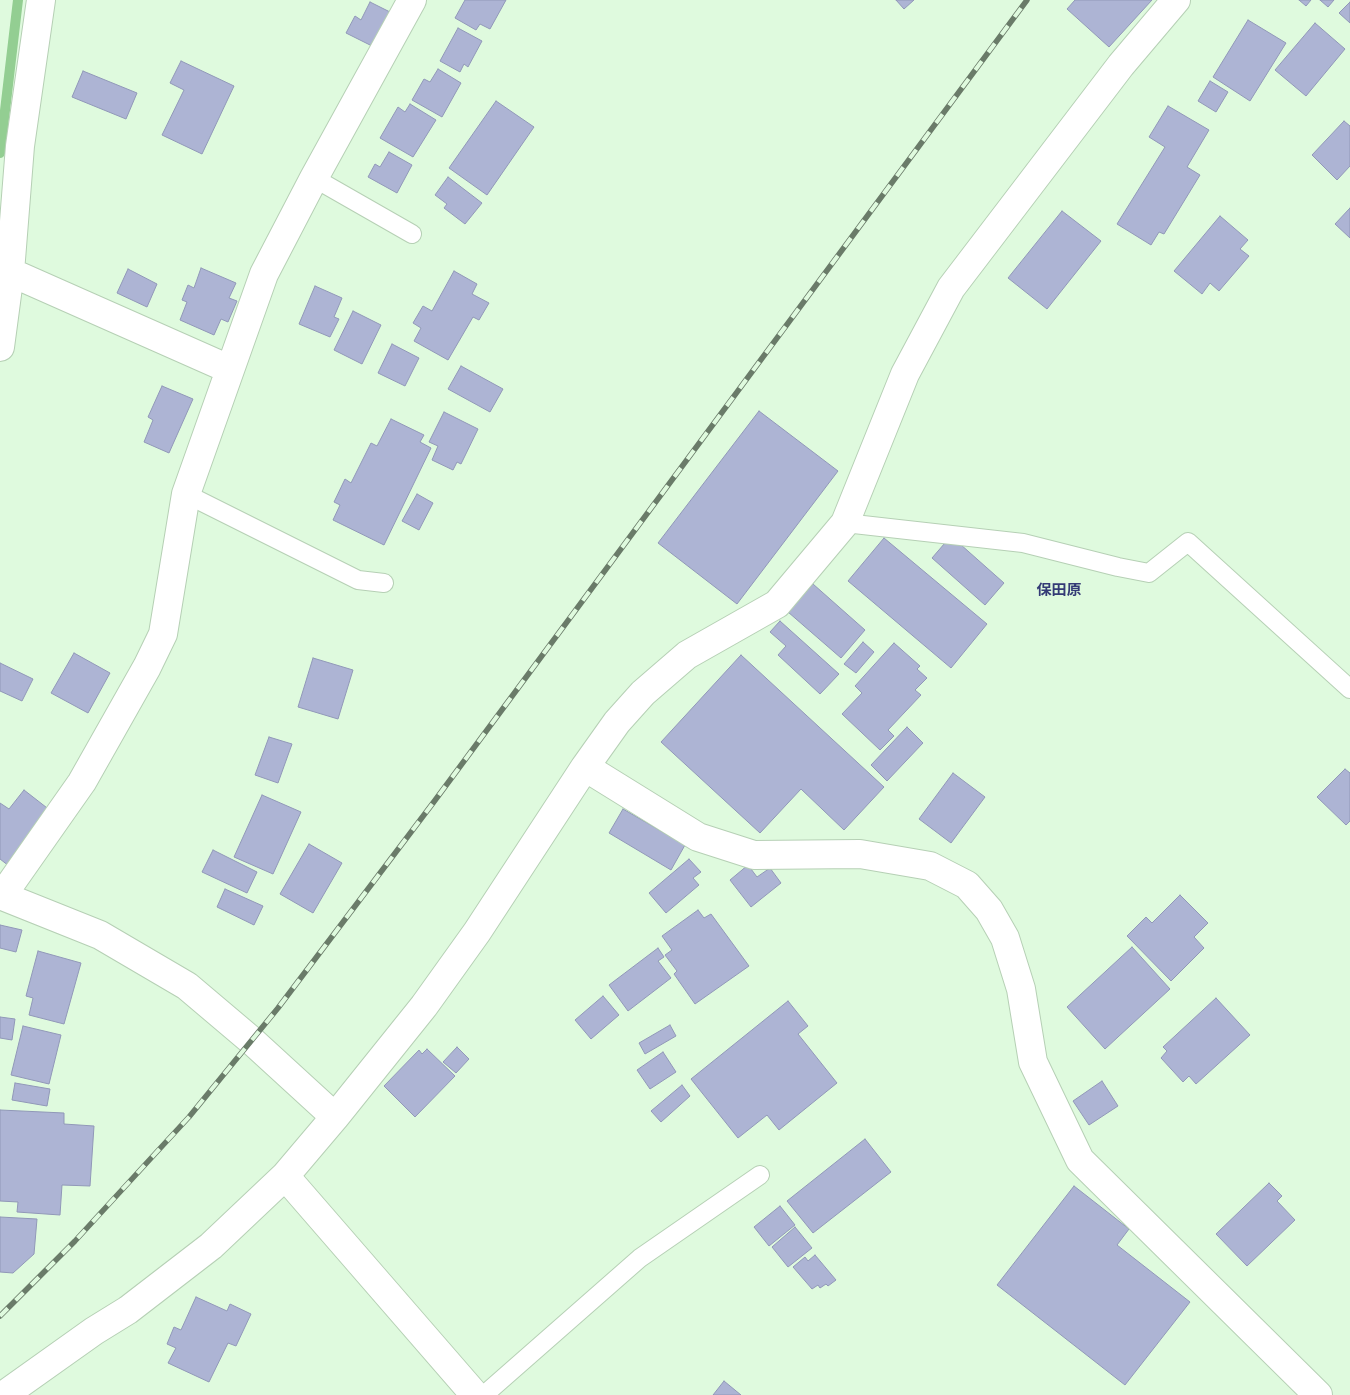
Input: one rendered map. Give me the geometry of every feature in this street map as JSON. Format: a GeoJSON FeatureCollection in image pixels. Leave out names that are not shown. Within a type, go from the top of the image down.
{"type":"FeatureCollection","features":[{"type":"Feature","properties":{"kind":"street"},"geometry":{"type":"LineString","coordinates":[[0,347],[10,272],[20,146],[41,0]]}},
{"type":"Feature","properties":{"kind":"street"},"geometry":{"type":"LineString","coordinates":[[4,1395],[94,1331],[128,1310],[211,1246],[285,1176],[335,1118],[424,1006],[471,940],[585,767],[617,722],[643,693],[687,655],[777,604],[845,523],[905,374],[951,288],[1121,65],[1176,0]]}},
{"type":"Feature","properties":{"kind":"street"},"geometry":{"type":"LineString","coordinates":[[335,1118],[252,1041],[187,986],[100,935],[1,896],[82,782],[147,667],[163,634],[186,494],[264,274],[406,2]]}},
{"type":"Feature","properties":{"kind":"street"},"geometry":{"type":"LineString","coordinates":[[10,272],[229,369]]}},
{"type":"Feature","properties":{"kind":"street"},"geometry":{"type":"LineString","coordinates":[[585,767],[698,837],[754,855],[860,854],[930,866],[967,885],[989,910],[1006,938],[1021,989],[1033,1062],[1080,1160],[1318,1395]]}},
{"type":"Feature","properties":{"kind":"street"},"geometry":{"type":"LineString","coordinates":[[285,1176],[475,1395]]}},
{"type":"Feature","properties":{"kind":"lane"},"geometry":{"type":"LineString","coordinates":[[314,178],[412,234]]}},
{"type":"Feature","properties":{"kind":"lane"},"geometry":{"type":"LineString","coordinates":[[186,494],[358,580],[384,582]]}},
{"type":"Feature","properties":{"kind":"lane"},"geometry":{"type":"LineString","coordinates":[[845,523],[1022,543],[1149,573],[1188,542],[1350,689]]}},
{"type":"Feature","properties":{"kind":"lane"},"geometry":{"type":"LineString","coordinates":[[484,1395],[640,1258],[760,1175]]}},
{"type":"Feature","properties":{"kind":"building"},"geometry":{"type":"Polygon","coordinates":[[[465,0],[506,0],[490,29],[480,24],[476,30],[455,18],[465,0]]]}},
{"type":"Feature","properties":{"kind":"building"},"geometry":{"type":"Polygon","coordinates":[[[896,0],[914,0],[904,9],[896,0]]]}},
{"type":"Feature","properties":{"kind":"building"},"geometry":{"type":"Polygon","coordinates":[[[1075,0],[1152,0],[1109,47],[1067,9],[1075,0]]]}},
{"type":"Feature","properties":{"kind":"building"},"geometry":{"type":"Polygon","coordinates":[[[1299,0],[1311,0],[1306,6],[1299,0]]]}},
{"type":"Feature","properties":{"kind":"building"},"geometry":{"type":"Polygon","coordinates":[[[1320,0],[1334,0],[1328,7],[1320,0]]]}},
{"type":"Feature","properties":{"kind":"building"},"geometry":{"type":"Polygon","coordinates":[[[370,2],[394,14],[376,48],[346,33],[355,16],[361,20],[370,2]]]}},
{"type":"Feature","properties":{"kind":"building"},"geometry":{"type":"Polygon","coordinates":[[[1350,2],[1350,23],[1339,13],[1350,2]]]}},
{"type":"Feature","properties":{"kind":"building"},"geometry":{"type":"Polygon","coordinates":[[[1248,20],[1286,43],[1250,101],[1213,77],[1248,20]]]}},
{"type":"Feature","properties":{"kind":"building"},"geometry":{"type":"Polygon","coordinates":[[[1315,23],[1345,49],[1306,96],[1275,70],[1315,23]]]}},
{"type":"Feature","properties":{"kind":"building"},"geometry":{"type":"Polygon","coordinates":[[[458,28],[482,41],[468,67],[464,64],[460,72],[440,61],[458,28]]]}},
{"type":"Feature","properties":{"kind":"building"},"geometry":{"type":"Polygon","coordinates":[[[181,61],[234,86],[202,154],[162,135],[184,90],[170,83],[181,61]]]}},
{"type":"Feature","properties":{"kind":"building"},"geometry":{"type":"Polygon","coordinates":[[[438,69],[461,83],[442,117],[412,100],[424,79],[430,82],[438,69]]]}},
{"type":"Feature","properties":{"kind":"building"},"geometry":{"type":"Polygon","coordinates":[[[83,71],[137,93],[126,119],[72,97],[83,71]]]}},
{"type":"Feature","properties":{"kind":"building"},"geometry":{"type":"Polygon","coordinates":[[[1210,81],[1228,92],[1216,112],[1198,101],[1210,81]]]}},
{"type":"Feature","properties":{"kind":"building"},"geometry":{"type":"Polygon","coordinates":[[[496,101],[534,127],[487,195],[449,168],[496,101]]]}},
{"type":"Feature","properties":{"kind":"building"},"geometry":{"type":"Polygon","coordinates":[[[410,104],[436,120],[413,157],[380,138],[398,107],[405,112],[410,104]]]}},
{"type":"Feature","properties":{"kind":"building"},"geometry":{"type":"Polygon","coordinates":[[[1168,106],[1209,130],[1187,167],[1200,175],[1164,234],[1159,232],[1151,245],[1117,224],[1165,147],[1149,137],[1168,106]]]}},
{"type":"Feature","properties":{"kind":"building"},"geometry":{"type":"Polygon","coordinates":[[[1344,121],[1350,126],[1350,166],[1337,180],[1312,155],[1344,121]]]}},
{"type":"Feature","properties":{"kind":"building"},"geometry":{"type":"Polygon","coordinates":[[[389,152],[412,165],[397,193],[368,177],[375,164],[380,167],[389,152]]]}},
{"type":"Feature","properties":{"kind":"building"},"geometry":{"type":"Polygon","coordinates":[[[448,177],[482,203],[465,224],[444,208],[447,204],[435,195],[448,177]]]}},
{"type":"Feature","properties":{"kind":"building"},"geometry":{"type":"Polygon","coordinates":[[[1350,208],[1350,238],[1335,224],[1350,208]]]}},
{"type":"Feature","properties":{"kind":"building"},"geometry":{"type":"Polygon","coordinates":[[[1062,211],[1101,241],[1047,309],[1008,278],[1062,211]]]}},
{"type":"Feature","properties":{"kind":"building"},"geometry":{"type":"Polygon","coordinates":[[[1220,216],[1248,240],[1240,249],[1249,256],[1219,291],[1210,283],[1202,294],[1174,271],[1220,216]]]}},
{"type":"Feature","properties":{"kind":"building"},"geometry":{"type":"Polygon","coordinates":[[[201,268],[236,283],[229,298],[237,301],[228,322],[221,319],[214,335],[180,320],[187,302],[182,300],[188,285],[194,288],[201,268]]]}},
{"type":"Feature","properties":{"kind":"building"},"geometry":{"type":"Polygon","coordinates":[[[128,269],[157,284],[147,307],[117,293],[128,269]]]}},
{"type":"Feature","properties":{"kind":"building"},"geometry":{"type":"Polygon","coordinates":[[[454,271],[477,284],[472,294],[489,303],[479,320],[473,317],[448,360],[414,341],[421,328],[413,323],[423,306],[432,311],[454,271]]]}},
{"type":"Feature","properties":{"kind":"building"},"geometry":{"type":"Polygon","coordinates":[[[315,286],[342,298],[334,317],[339,319],[330,337],[299,324],[315,286]]]}},
{"type":"Feature","properties":{"kind":"building"},"geometry":{"type":"Polygon","coordinates":[[[353,311],[381,325],[362,364],[334,350],[353,311]]]}},
{"type":"Feature","properties":{"kind":"building"},"geometry":{"type":"Polygon","coordinates":[[[392,344],[419,358],[405,386],[378,373],[392,344]]]}},
{"type":"Feature","properties":{"kind":"building"},"geometry":{"type":"Polygon","coordinates":[[[461,366],[503,389],[490,412],[448,389],[461,366]]]}},
{"type":"Feature","properties":{"kind":"building"},"geometry":{"type":"Polygon","coordinates":[[[162,386],[193,399],[169,453],[144,442],[153,420],[148,417],[162,386]]]}},
{"type":"Feature","properties":{"kind":"building"},"geometry":{"type":"Polygon","coordinates":[[[759,411],[838,471],[737,604],[658,543],[759,411]]]}},
{"type":"Feature","properties":{"kind":"building"},"geometry":{"type":"Polygon","coordinates":[[[444,412],[478,429],[461,464],[457,462],[453,470],[432,460],[438,446],[429,442],[444,412]]]}},
{"type":"Feature","properties":{"kind":"building"},"geometry":{"type":"Polygon","coordinates":[[[391,419],[424,435],[420,442],[431,448],[384,545],[333,520],[340,505],[334,502],[345,479],[351,483],[371,443],[377,446],[391,419]]]}},
{"type":"Feature","properties":{"kind":"building"},"geometry":{"type":"Polygon","coordinates":[[[417,494],[433,503],[419,530],[402,521],[417,494]]]}},
{"type":"Feature","properties":{"kind":"building"},"geometry":{"type":"Polygon","coordinates":[[[951,536],[1004,583],[985,605],[932,558],[951,536]]]}},
{"type":"Feature","properties":{"kind":"building"},"geometry":{"type":"Polygon","coordinates":[[[884,538],[987,624],[951,668],[848,581],[884,538]]]}},
{"type":"Feature","properties":{"kind":"building"},"geometry":{"type":"Polygon","coordinates":[[[813,584],[865,630],[841,658],[788,612],[813,584]]]}},
{"type":"Feature","properties":{"kind":"building"},"geometry":{"type":"Polygon","coordinates":[[[780,621],[839,674],[820,694],[778,655],[786,646],[770,632],[780,621]]]}},
{"type":"Feature","properties":{"kind":"building"},"geometry":{"type":"Polygon","coordinates":[[[863,642],[874,652],[856,673],[844,664],[863,642]]]}},
{"type":"Feature","properties":{"kind":"building"},"geometry":{"type":"Polygon","coordinates":[[[894,643],[920,666],[917,669],[927,678],[915,690],[921,695],[888,730],[894,736],[880,750],[842,714],[862,693],[855,686],[894,643]]]}},
{"type":"Feature","properties":{"kind":"building"},"geometry":{"type":"Polygon","coordinates":[[[74,653],[110,673],[88,713],[51,693],[74,653]]]}},
{"type":"Feature","properties":{"kind":"building"},"geometry":{"type":"Polygon","coordinates":[[[741,655],[884,787],[844,830],[801,789],[760,833],[661,742],[741,655]]]}},
{"type":"Feature","properties":{"kind":"building"},"geometry":{"type":"Polygon","coordinates":[[[313,658],[353,670],[338,719],[298,707],[313,658]]]}},
{"type":"Feature","properties":{"kind":"building"},"geometry":{"type":"Polygon","coordinates":[[[0,663],[33,679],[22,701],[0,691],[0,663]]]}},
{"type":"Feature","properties":{"kind":"building"},"geometry":{"type":"Polygon","coordinates":[[[907,727],[923,743],[887,781],[871,765],[907,727]]]}},
{"type":"Feature","properties":{"kind":"building"},"geometry":{"type":"Polygon","coordinates":[[[269,737],[292,744],[278,783],[255,775],[269,737]]]}},
{"type":"Feature","properties":{"kind":"building"},"geometry":{"type":"Polygon","coordinates":[[[1345,769],[1350,773],[1350,821],[1346,825],[1317,797],[1345,769]]]}},
{"type":"Feature","properties":{"kind":"building"},"geometry":{"type":"Polygon","coordinates":[[[953,773],[985,797],[951,843],[919,819],[953,773]]]}},
{"type":"Feature","properties":{"kind":"building"},"geometry":{"type":"Polygon","coordinates":[[[24,790],[51,811],[9,866],[0,859],[0,803],[9,809],[24,790]]]}},
{"type":"Feature","properties":{"kind":"building"},"geometry":{"type":"Polygon","coordinates":[[[262,795],[301,812],[273,874],[234,857],[262,795]]]}},
{"type":"Feature","properties":{"kind":"building"},"geometry":{"type":"Polygon","coordinates":[[[623,809],[685,845],[671,870],[609,833],[623,809]]]}},
{"type":"Feature","properties":{"kind":"building"},"geometry":{"type":"Polygon","coordinates":[[[309,844],[342,863],[313,913],[280,894],[309,844]]]}},
{"type":"Feature","properties":{"kind":"building"},"geometry":{"type":"Polygon","coordinates":[[[213,850],[257,872],[247,893],[202,872],[213,850]]]}},
{"type":"Feature","properties":{"kind":"building"},"geometry":{"type":"Polygon","coordinates":[[[689,859],[701,872],[693,878],[699,885],[666,913],[649,893],[689,859]]]}},
{"type":"Feature","properties":{"kind":"building"},"geometry":{"type":"Polygon","coordinates":[[[748,865],[757,877],[770,868],[781,883],[751,907],[730,880],[748,865]]]}},
{"type":"Feature","properties":{"kind":"building"},"geometry":{"type":"Polygon","coordinates":[[[225,889],[263,906],[254,925],[217,907],[225,889]]]}},
{"type":"Feature","properties":{"kind":"building"},"geometry":{"type":"Polygon","coordinates":[[[1180,895],[1208,923],[1194,937],[1204,948],[1171,981],[1127,936],[1146,917],[1152,923],[1180,895]]]}},
{"type":"Feature","properties":{"kind":"building"},"geometry":{"type":"Polygon","coordinates":[[[698,910],[704,918],[711,914],[749,966],[695,1004],[674,974],[677,971],[665,955],[672,950],[662,936],[698,910]]]}},
{"type":"Feature","properties":{"kind":"building"},"geometry":{"type":"Polygon","coordinates":[[[0,925],[22,930],[16,952],[0,948],[0,925]]]}},
{"type":"Feature","properties":{"kind":"building"},"geometry":{"type":"Polygon","coordinates":[[[1132,947],[1170,989],[1105,1049],[1067,1007],[1132,947]]]}},
{"type":"Feature","properties":{"kind":"building"},"geometry":{"type":"Polygon","coordinates":[[[658,948],[664,957],[658,961],[671,978],[628,1011],[609,985],[658,948]]]}},
{"type":"Feature","properties":{"kind":"building"},"geometry":{"type":"Polygon","coordinates":[[[38,951],[81,963],[64,1024],[29,1015],[33,998],[26,996],[38,951]]]}},
{"type":"Feature","properties":{"kind":"building"},"geometry":{"type":"Polygon","coordinates":[[[603,996],[619,1015],[591,1039],[575,1020],[603,996]]]}},
{"type":"Feature","properties":{"kind":"building"},"geometry":{"type":"Polygon","coordinates":[[[1216,998],[1250,1035],[1196,1084],[1189,1076],[1183,1082],[1161,1058],[1167,1051],[1163,1047],[1216,998]]]}},
{"type":"Feature","properties":{"kind":"building"},"geometry":{"type":"Polygon","coordinates":[[[788,1001],[808,1026],[798,1034],[837,1083],[779,1130],[767,1115],[738,1138],[691,1079],[788,1001]]]}},
{"type":"Feature","properties":{"kind":"building"},"geometry":{"type":"Polygon","coordinates":[[[0,1017],[15,1019],[12,1040],[0,1038],[0,1017]]]}},
{"type":"Feature","properties":{"kind":"building"},"geometry":{"type":"Polygon","coordinates":[[[670,1025],[676,1036],[645,1054],[639,1043],[670,1025]]]}},
{"type":"Feature","properties":{"kind":"building"},"geometry":{"type":"Polygon","coordinates":[[[23,1026],[61,1035],[49,1084],[11,1075],[23,1026]]]}},
{"type":"Feature","properties":{"kind":"building"},"geometry":{"type":"Polygon","coordinates":[[[457,1047],[469,1059],[456,1073],[443,1062],[457,1047]]]}},
{"type":"Feature","properties":{"kind":"building"},"geometry":{"type":"Polygon","coordinates":[[[427,1049],[455,1076],[415,1117],[384,1086],[419,1050],[422,1054],[427,1049]]]}},
{"type":"Feature","properties":{"kind":"building"},"geometry":{"type":"Polygon","coordinates":[[[663,1052],[676,1072],[650,1089],[637,1070],[663,1052]]]}},
{"type":"Feature","properties":{"kind":"building"},"geometry":{"type":"Polygon","coordinates":[[[1102,1081],[1118,1106],[1089,1125],[1073,1101],[1102,1081]]]}},
{"type":"Feature","properties":{"kind":"building"},"geometry":{"type":"Polygon","coordinates":[[[15,1083],[50,1089],[47,1106],[12,1100],[15,1083]]]}},
{"type":"Feature","properties":{"kind":"building"},"geometry":{"type":"Polygon","coordinates":[[[682,1085],[690,1096],[661,1122],[651,1111],[682,1085]]]}},
{"type":"Feature","properties":{"kind":"building"},"geometry":{"type":"Polygon","coordinates":[[[0,1110],[64,1113],[64,1124],[94,1126],[90,1186],[62,1185],[60,1215],[17,1212],[18,1202],[0,1201],[0,1110]]]}},
{"type":"Feature","properties":{"kind":"building"},"geometry":{"type":"Polygon","coordinates":[[[865,1139],[891,1172],[813,1233],[787,1201],[865,1139]]]}},
{"type":"Feature","properties":{"kind":"building"},"geometry":{"type":"Polygon","coordinates":[[[1269,1183],[1282,1196],[1277,1201],[1295,1220],[1247,1266],[1216,1234],[1269,1183]]]}},
{"type":"Feature","properties":{"kind":"building"},"geometry":{"type":"Polygon","coordinates":[[[1074,1186],[1129,1229],[1117,1245],[1190,1302],[1125,1385],[997,1285],[1074,1186]]]}},
{"type":"Feature","properties":{"kind":"building"},"geometry":{"type":"Polygon","coordinates":[[[780,1206],[795,1225],[769,1246],[754,1227],[780,1206]]]}},
{"type":"Feature","properties":{"kind":"building"},"geometry":{"type":"Polygon","coordinates":[[[0,1217],[37,1219],[34,1254],[13,1273],[0,1272],[0,1217]]]}},
{"type":"Feature","properties":{"kind":"building"},"geometry":{"type":"Polygon","coordinates":[[[795,1227],[812,1248],[788,1267],[772,1247],[795,1227]]]}},
{"type":"Feature","properties":{"kind":"building"},"geometry":{"type":"Polygon","coordinates":[[[815,1255],[836,1280],[828,1286],[826,1284],[820,1288],[818,1285],[812,1289],[793,1267],[805,1257],[808,1261],[815,1255]]]}},
{"type":"Feature","properties":{"kind":"building"},"geometry":{"type":"Polygon","coordinates":[[[196,1297],[227,1311],[230,1304],[251,1314],[236,1346],[228,1343],[209,1382],[168,1363],[176,1348],[167,1344],[174,1327],[181,1330],[196,1297]]]}},
{"type":"Feature","properties":{"kind":"building"},"geometry":{"type":"Polygon","coordinates":[[[724,1381],[741,1395],[713,1395],[724,1381]]]}},
{"type":"Feature","properties":{"kind":"waterway"},"geometry":{"type":"LineString","coordinates":[[0,153],[18,0]]}},
{"type":"Feature","properties":{"kind":"railway"},"geometry":{"type":"LineString","coordinates":[[0,1316],[75,1241],[189,1117],[278,1008],[433,803],[1027,0]]}},
{"type":"Feature","properties":{"kind":"district","name":"保田原"},"geometry":{"type":"Point","coordinates":[1059,591]}}]}
